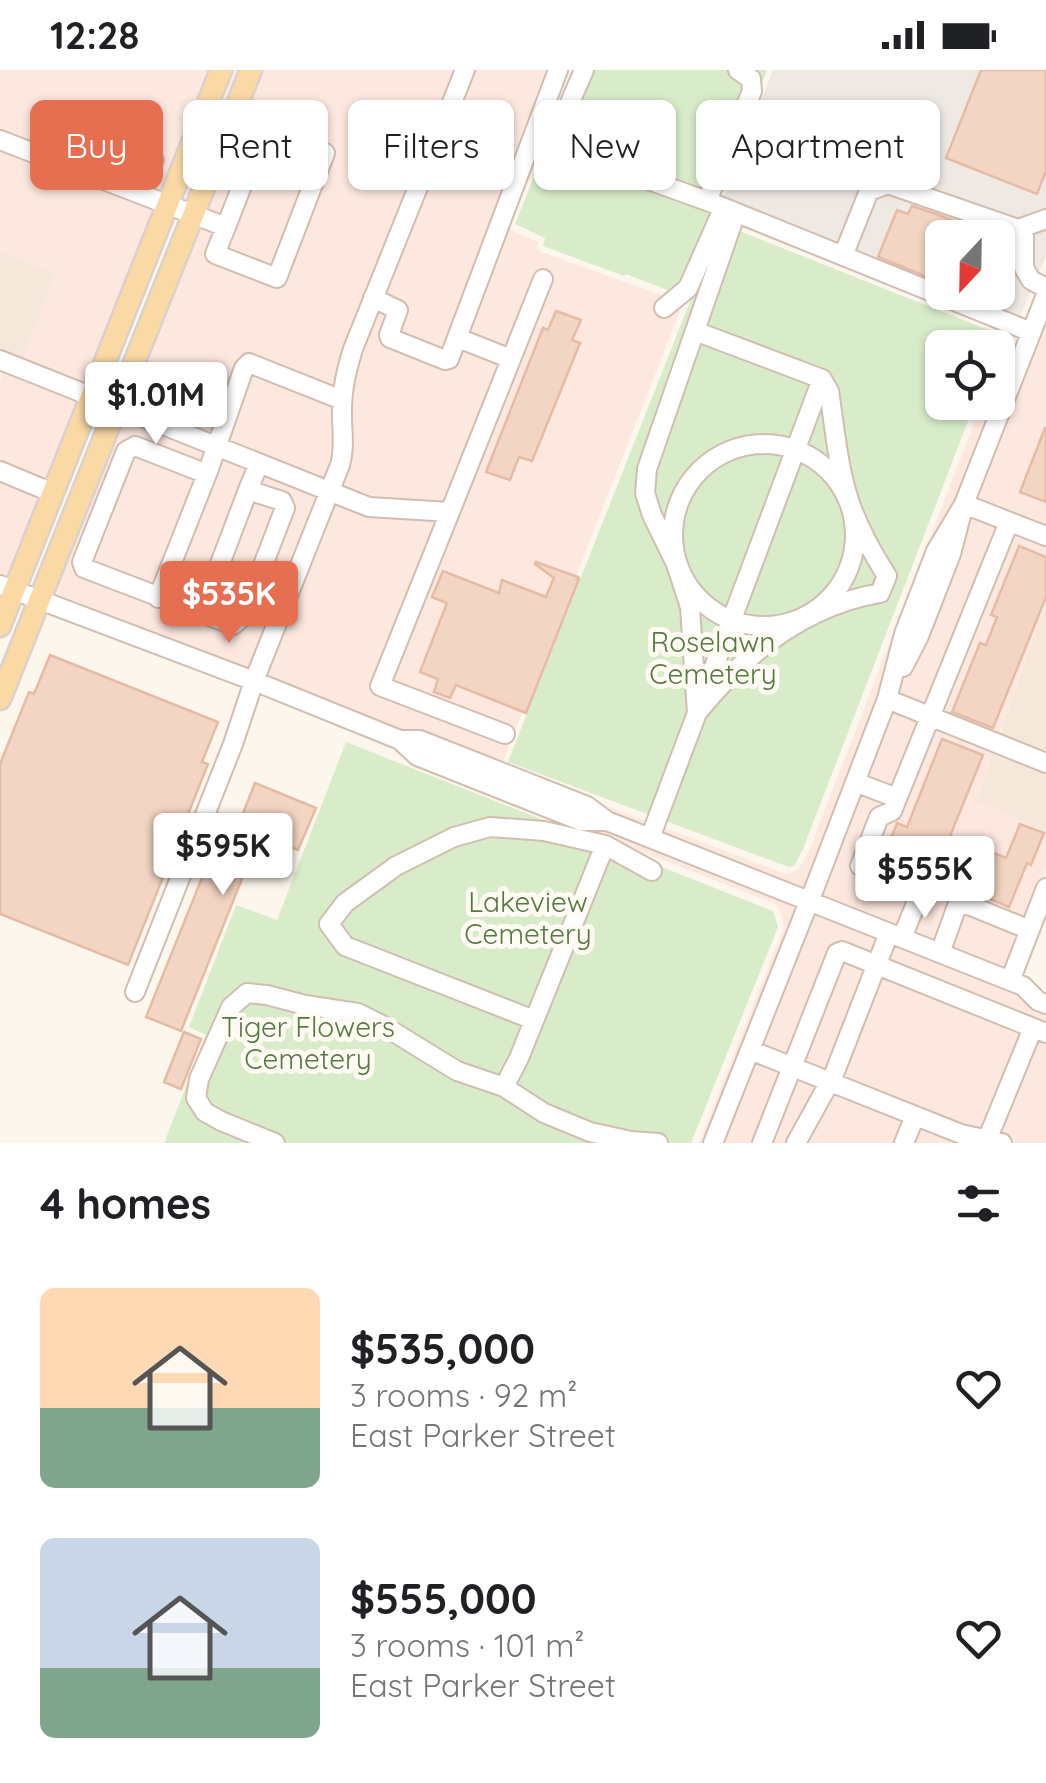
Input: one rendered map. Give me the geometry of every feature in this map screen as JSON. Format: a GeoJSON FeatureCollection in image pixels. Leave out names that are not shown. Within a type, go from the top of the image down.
{"type":"FeatureCollection","features":[{"type":"Feature","properties":{"kind":"main road"},"geometry":{"type":"LineString","coordinates":[[0,626],[7,588],[53,493],[221,70]]}},
{"type":"Feature","properties":{"kind":"main road"},"geometry":{"type":"LineString","coordinates":[[0,699],[251,70]]}},
{"type":"Feature","properties":{"kind":"street"},"geometry":{"type":"LineString","coordinates":[[135,992],[344,454],[342,400],[346,372],[466,70]]}},
{"type":"Feature","properties":{"kind":"street"},"geometry":{"type":"LineString","coordinates":[[373,298],[398,310],[390,338],[449,359],[558,70]]}},
{"type":"Feature","properties":{"kind":"street"},"geometry":{"type":"LineString","coordinates":[[584,70],[564,121],[565,137],[585,157],[718,205],[1032,332]]}},
{"type":"Feature","properties":{"kind":"street"},"geometry":{"type":"LineString","coordinates":[[664,308],[688,288],[718,218],[718,205],[752,91],[751,80],[738,70]]}},
{"type":"Feature","properties":{"kind":"street"},"geometry":{"type":"LineString","coordinates":[[263,131],[325,152],[277,278],[215,254],[226,227],[263,131]]}},
{"type":"Feature","properties":{"kind":"street"},"geometry":{"type":"LineString","coordinates":[[0,140],[30,151]]}},
{"type":"Feature","properties":{"kind":"street"},"geometry":{"type":"LineString","coordinates":[[842,256],[869,191],[888,184],[1018,229],[1046,219]]}},
{"type":"Feature","properties":{"kind":"street"},"geometry":{"type":"LineString","coordinates":[[131,190],[226,227]]}},
{"type":"Feature","properties":{"kind":"street"},"geometry":{"type":"LineString","coordinates":[[697,713],[690,607],[676,564],[672,535],[676,506],[690,480],[711,460],[738,447],[767,443],[796,449],[820,462],[839,482],[887,576],[880,592],[851,598],[782,625],[756,626],[732,621],[708,608],[689,588],[676,564],[652,515],[645,494],[647,469],[732,224],[718,205]]}},
{"type":"Feature","properties":{"kind":"street"},"geometry":{"type":"LineString","coordinates":[[713,1143],[887,698],[904,634],[936,550],[964,504],[1044,303],[1024,268],[1024,228]]}},
{"type":"Feature","properties":{"kind":"street"},"geometry":{"type":"LineString","coordinates":[[505,734],[380,686],[543,279]]}},
{"type":"Feature","properties":{"kind":"street"},"geometry":{"type":"LineString","coordinates":[[695,331],[822,379],[828,391],[856,532],[853,558],[843,582],[827,602],[774,638],[721,683],[697,713]]}},
{"type":"Feature","properties":{"kind":"street"},"geometry":{"type":"LineString","coordinates":[[458,338],[511,359]]}},
{"type":"Feature","properties":{"kind":"street"},"geometry":{"type":"LineString","coordinates":[[0,360],[369,507],[450,512]]}},
{"type":"Feature","properties":{"kind":"street"},"geometry":{"type":"LineString","coordinates":[[158,598],[244,368],[249,364],[342,400]]}},
{"type":"Feature","properties":{"kind":"street"},"geometry":{"type":"LineString","coordinates":[[650,838],[822,379]]}},
{"type":"Feature","properties":{"kind":"street"},"geometry":{"type":"LineString","coordinates":[[207,474],[135,446],[126,451],[82,562],[84,568],[233,626],[243,617],[285,508],[282,501],[248,490]]}},
{"type":"Feature","properties":{"kind":"street"},"geometry":{"type":"LineString","coordinates":[[201,614],[259,463]]}},
{"type":"Feature","properties":{"kind":"street"},"geometry":{"type":"LineString","coordinates":[[0,472],[53,493]]}},
{"type":"Feature","properties":{"kind":"street"},"geometry":{"type":"LineString","coordinates":[[964,504],[1046,536]]}},
{"type":"Feature","properties":{"kind":"street"},"geometry":{"type":"LineString","coordinates":[[860,866],[879,817],[892,811],[1008,522]]}},
{"type":"Feature","properties":{"kind":"street"},"geometry":{"type":"LineString","coordinates":[[7,588],[400,740],[417,756],[581,821],[608,821],[896,935],[1016,984],[1046,1004]]}},
{"type":"Feature","properties":{"kind":"street"},"geometry":{"type":"LineString","coordinates":[[887,698],[1046,762]]}},
{"type":"Feature","properties":{"kind":"street"},"geometry":{"type":"LineString","coordinates":[[855,782],[897,798]]}},
{"type":"Feature","properties":{"kind":"street"},"geometry":{"type":"LineString","coordinates":[[840,822],[872,834]]}},
{"type":"Feature","properties":{"kind":"street"},"geometry":{"type":"LineString","coordinates":[[534,1020],[345,946],[329,924],[344,903],[396,866],[454,837],[490,827],[544,831],[604,845],[652,870]]}},
{"type":"Feature","properties":{"kind":"street"},"geometry":{"type":"LineString","coordinates":[[504,1087],[604,845]]}},
{"type":"Feature","properties":{"kind":"street"},"geometry":{"type":"LineString","coordinates":[[796,1143],[829,1082],[876,965],[921,891],[828,854]]}},
{"type":"Feature","properties":{"kind":"street"},"geometry":{"type":"LineString","coordinates":[[1016,984],[1046,888]]}},
{"type":"Feature","properties":{"kind":"street"},"geometry":{"type":"LineString","coordinates":[[940,953],[957,906],[966,904],[1030,930]]}},
{"type":"Feature","properties":{"kind":"street"},"geometry":{"type":"LineString","coordinates":[[750,1050],[792,1067],[829,1082],[914,1116],[959,1139],[994,1142],[1040,1031],[842,951],[837,953],[792,1067],[762,1143]]}},
{"type":"Feature","properties":{"kind":"street"},"geometry":{"type":"LineString","coordinates":[[1016,984],[1046,987]]}},
{"type":"Feature","properties":{"kind":"street"},"geometry":{"type":"LineString","coordinates":[[275,1143],[221,1121],[206,1112],[196,1098],[199,1078],[231,1007],[247,993],[358,1013],[457,1072],[504,1087],[544,1112],[590,1132],[658,1143]]}},
{"type":"Feature","properties":{"kind":"street"},"geometry":{"type":"LineString","coordinates":[[904,1143],[914,1116]]}},
{"type":"Feature","properties":{"kind":"shaded area"},"geometry":{"type":"Polygon","coordinates":[[[0,70],[213,70],[201,100],[183,100],[183,146],[164,194],[154,190],[163,190],[163,100],[30,100],[30,143],[0,131],[0,70]]]}},
{"type":"Feature","properties":{"kind":"shaded area"},"geometry":{"type":"Polygon","coordinates":[[[229,70],[243,70],[231,100],[217,100],[229,70]]]}},
{"type":"Feature","properties":{"kind":"shaded area"},"geometry":{"type":"Polygon","coordinates":[[[258,70],[570,70],[558,100],[534,100],[534,163],[509,227],[538,242],[541,252],[683,303],[502,764],[398,731],[49,594],[121,416],[338,486],[127,401],[211,190],[328,190],[328,100],[246,100],[258,70]]]}},
{"type":"Feature","properties":{"kind":"shaded area"},"geometry":{"type":"Polygon","coordinates":[[[773,70],[1046,70],[1046,256],[1019,319],[996,310],[1015,310],[1015,220],[925,220],[925,281],[723,199],[726,190],[940,190],[940,100],[761,100],[773,70]]]}},
{"type":"Feature","properties":{"kind":"shaded area"},"geometry":{"type":"Polygon","coordinates":[[[0,148],[30,160],[30,190],[109,190],[158,209],[88,385],[22,361],[55,274],[0,251],[0,148]]]}},
{"type":"Feature","properties":{"kind":"shaded area"},"geometry":{"type":"Polygon","coordinates":[[[183,184],[183,190],[196,190],[190,204],[177,199],[183,184]]]}},
{"type":"Feature","properties":{"kind":"shaded area"},"geometry":{"type":"Polygon","coordinates":[[[0,251],[56,274],[22,361],[0,352],[0,251]]]}},
{"type":"Feature","properties":{"kind":"shaded area"},"geometry":{"type":"Polygon","coordinates":[[[1046,316],[1046,528],[973,499],[1005,420],[1015,420],[1015,394],[1046,316]]]}},
{"type":"Feature","properties":{"kind":"shaded area"},"geometry":{"type":"Polygon","coordinates":[[[3,370],[82,400],[10,581],[0,576],[3,370]]]}},
{"type":"Feature","properties":{"kind":"shaded area"},"geometry":{"type":"Polygon","coordinates":[[[975,420],[989,420],[806,891],[615,816],[596,802],[786,874],[798,870],[809,851],[975,420]]]}},
{"type":"Feature","properties":{"kind":"shaded area"},"geometry":{"type":"Polygon","coordinates":[[[968,514],[1046,545],[1046,601],[1000,735],[897,694],[926,638],[968,514]]]}},
{"type":"Feature","properties":{"kind":"shaded area"},"geometry":{"type":"Polygon","coordinates":[[[1046,601],[1046,754],[1000,735],[1046,601]]]}},
{"type":"Feature","properties":{"kind":"shaded area"},"geometry":{"type":"Polygon","coordinates":[[[890,709],[994,750],[977,801],[1046,832],[1046,868],[1006,971],[819,896],[890,709]]]}},
{"type":"Feature","properties":{"kind":"shaded area"},"geometry":{"type":"Polygon","coordinates":[[[994,750],[1046,771],[1046,832],[977,801],[994,750]]]}},
{"type":"Feature","properties":{"kind":"shaded area"},"geometry":{"type":"Polygon","coordinates":[[[585,829],[610,831],[800,906],[705,1143],[699,1143],[784,927],[779,908],[585,829]]]}},
{"type":"Feature","properties":{"kind":"shaded area"},"geometry":{"type":"Polygon","coordinates":[[[813,911],[1016,992],[1046,1012],[1046,1143],[720,1143],[813,911]]]}},
{"type":"Feature","properties":{"kind":"green space","name":"Roselawn Cemetery"},"geometry":{"type":"Polygon","coordinates":[[[577,70],[767,70],[755,100],[696,100],[696,190],[720,190],[709,219],[925,305],[925,310],[938,310],[988,330],[925,330],[925,420],[968,420],[794,866],[508,762],[691,299],[543,246],[545,238],[515,224],[534,177],[534,190],[676,190],[676,100],[565,100],[577,70]]]}},
{"type":"Feature","properties":{"kind":"green space"},"geometry":{"type":"Polygon","coordinates":[[[346,742],[773,911],[778,927],[691,1143],[164,1143],[206,1035],[189,1027],[236,905],[277,920],[346,742]]]}},
{"type":"Feature","properties":{"kind":"building"},"geometry":{"type":"Polygon","coordinates":[[[981,70],[1046,70],[1046,171],[1037,194],[946,158],[981,70]]]}},
{"type":"Feature","properties":{"kind":"building"},"geometry":{"type":"Polygon","coordinates":[[[912,206],[951,220],[925,220],[925,276],[878,257],[897,210],[908,214],[912,206]]]}},
{"type":"Feature","properties":{"kind":"building"},"geometry":{"type":"Polygon","coordinates":[[[556,311],[581,320],[572,340],[580,343],[532,461],[519,457],[510,480],[486,472],[543,328],[548,330],[556,311]]]}},
{"type":"Feature","properties":{"kind":"building"},"geometry":{"type":"Polygon","coordinates":[[[1046,428],[1046,502],[1020,492],[1046,428]]]}},
{"type":"Feature","properties":{"kind":"building"},"geometry":{"type":"Polygon","coordinates":[[[1019,546],[1046,557],[1046,597],[993,728],[952,712],[980,643],[986,645],[997,617],[991,615],[1019,546]]]}},
{"type":"Feature","properties":{"kind":"building"},"geometry":{"type":"Polygon","coordinates":[[[536,562],[579,579],[526,713],[456,685],[450,698],[434,692],[438,679],[420,672],[447,603],[432,597],[443,571],[499,593],[502,580],[546,597],[554,578],[536,562]]]}},
{"type":"Feature","properties":{"kind":"building"},"geometry":{"type":"Polygon","coordinates":[[[50,655],[218,722],[202,762],[208,764],[128,965],[0,914],[0,764],[29,692],[34,694],[50,655]]]}},
{"type":"Feature","properties":{"kind":"building"},"geometry":{"type":"Polygon","coordinates":[[[942,739],[983,755],[950,836],[1006,858],[1020,824],[1044,833],[1009,907],[942,879],[945,871],[887,848],[897,823],[907,827],[942,739]]]}},
{"type":"Feature","properties":{"kind":"building"},"geometry":{"type":"Polygon","coordinates":[[[255,783],[316,808],[298,850],[260,834],[181,1031],[146,1017],[218,838],[231,844],[255,783]]]}},
{"type":"Feature","properties":{"kind":"building"},"geometry":{"type":"Polygon","coordinates":[[[184,1032],[201,1039],[181,1089],[164,1082],[184,1032]]]}},
{"type":"Feature","properties":{"kind":"park label","name":"Lakeview Cemetery"},"geometry":{"type":"Point","coordinates":[528,917]}},
{"type":"Feature","properties":{"kind":"park label","name":"Tiger Flowers Cemetery"},"geometry":{"type":"Point","coordinates":[308,1042]}}]}
